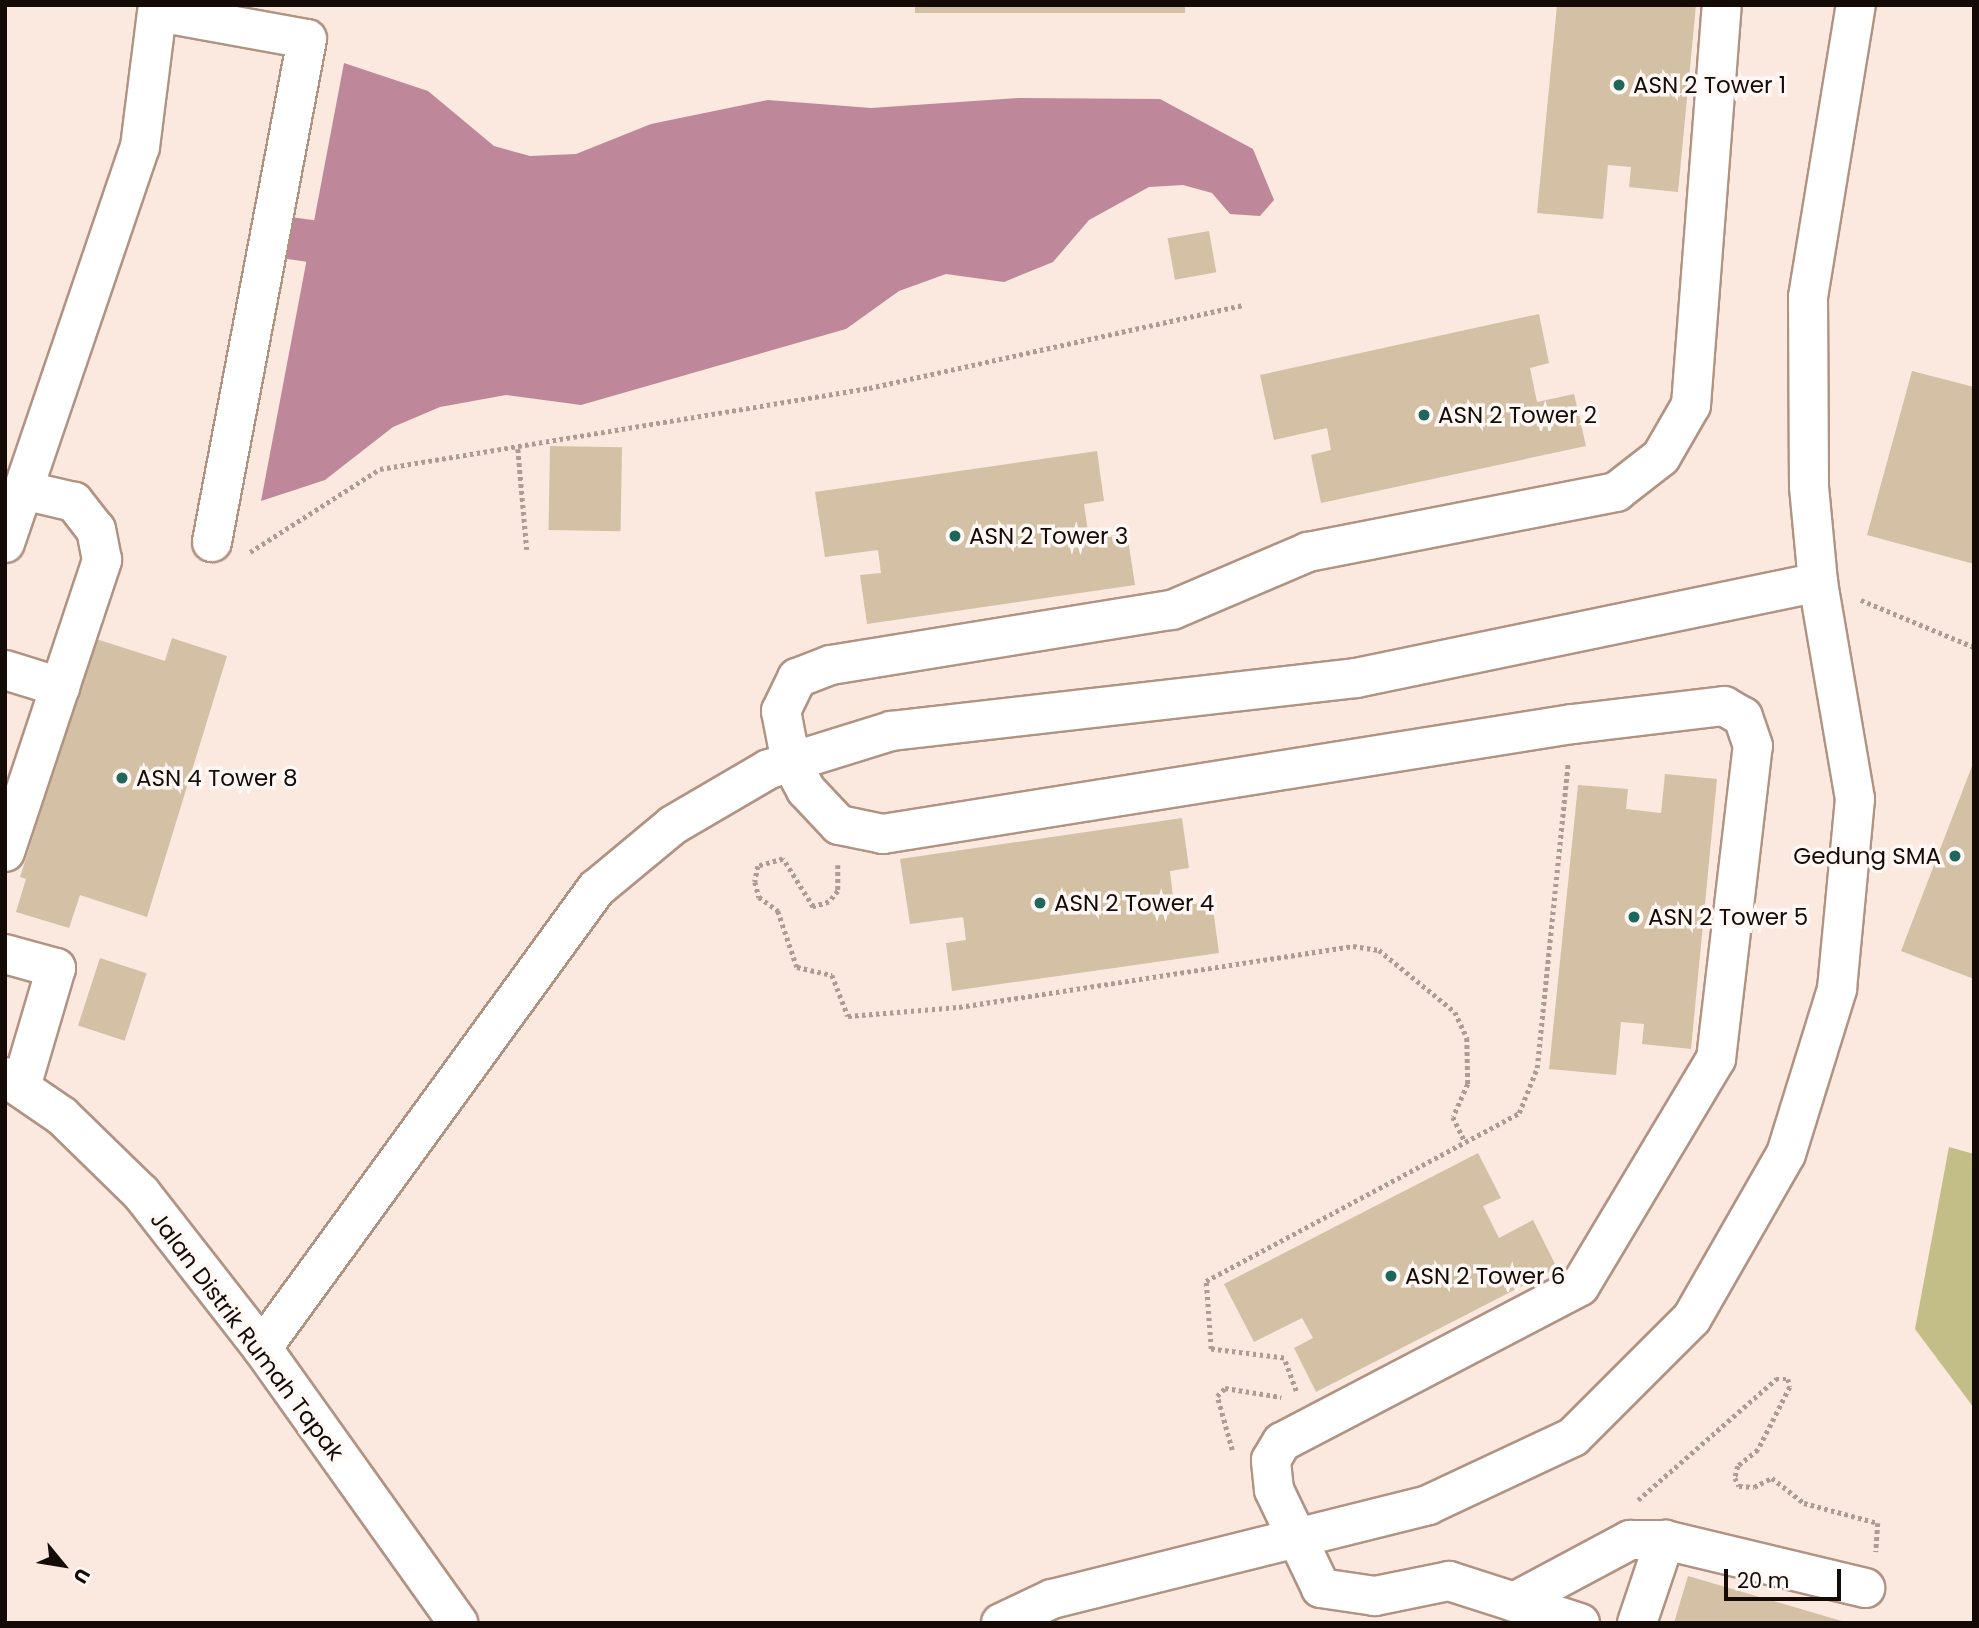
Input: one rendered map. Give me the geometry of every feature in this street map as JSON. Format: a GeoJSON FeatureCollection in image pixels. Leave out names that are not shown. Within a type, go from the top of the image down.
{"type":"FeatureCollection","features":[{"type":"Feature","properties":{"kind":"street"},"geometry":{"type":"LineString","coordinates":[[1580,1623],[1450,1581],[1375,1596],[1321,1588],[1294,1539],[1274,1490],[1271,1460],[1282,1442],[1580,1286],[1716,1059],[1753,746],[1743,717],[1724,706],[1572,724],[883,834],[839,825],[791,762],[781,710],[797,678],[831,664],[1172,610],[1308,552],[1616,492],[1661,457],[1691,405],[1721,5]]}},
{"type":"Feature","properties":{"kind":"street"},"geometry":{"type":"LineString","coordinates":[[1001,1623],[1052,1599],[1428,1505],[1573,1437],[1692,1318],[1786,1154],[1837,989],[1855,799],[1818,582],[1809,486],[1808,297],[1856,5]]}},
{"type":"Feature","properties":{"kind":"street"},"geometry":{"type":"LineString","coordinates":[[5,541],[140,147],[158,8],[307,39],[212,542]]}},
{"type":"Feature","properties":{"kind":"street"},"geometry":{"type":"LineString","coordinates":[[5,852],[102,560],[96,530],[74,502],[23,490]]}},
{"type":"Feature","properties":{"kind":"street"},"geometry":{"type":"LineString","coordinates":[[262,1348],[596,889],[673,825],[791,762],[891,731],[1356,678],[1818,582]]}},
{"type":"Feature","properties":{"kind":"street"},"geometry":{"type":"LineString","coordinates":[[5,670],[60,687]]}},
{"type":"Feature","properties":{"kind":"street"},"geometry":{"type":"LineString","coordinates":[[5,954],[56,968],[13,1082]]}},
{"type":"Feature","properties":{"kind":"street","name":"Jalan Distrik Rumah Tapak"},"geometry":{"type":"LineString","coordinates":[[13,1082],[62,1116],[141,1193],[262,1348],[458,1623]]}},
{"type":"Feature","properties":{"kind":"street"},"geometry":{"type":"LineString","coordinates":[[1514,1602],[1630,1539],[1665,1540],[1865,1588]]}},
{"type":"Feature","properties":{"kind":"street"},"geometry":{"type":"LineString","coordinates":[[1637,1623],[1665,1540]]}},
{"type":"Feature","properties":{"kind":"path"},"geometry":{"type":"LineString","coordinates":[[212,542],[256,553],[380,469],[518,449],[869,388],[1242,305]]}},
{"type":"Feature","properties":{"kind":"path"},"geometry":{"type":"LineString","coordinates":[[518,449],[527,550]]}},
{"type":"Feature","properties":{"kind":"path"},"geometry":{"type":"LineString","coordinates":[[1818,582],[1974,647]]}},
{"type":"Feature","properties":{"kind":"path"},"geometry":{"type":"LineString","coordinates":[[1233,1461],[1217,1396],[1225,1388],[1292,1398],[1296,1390],[1284,1358],[1211,1349],[1206,1282],[1464,1140],[1519,1113],[1537,1068],[1572,724]]}},
{"type":"Feature","properties":{"kind":"path"},"geometry":{"type":"LineString","coordinates":[[839,825],[838,891],[830,902],[813,907],[803,898],[793,867],[783,859],[758,866],[755,882],[759,897],[778,911],[797,967],[832,975],[848,1016],[959,1007],[1353,946],[1379,950],[1455,1012],[1467,1038],[1468,1084],[1453,1117],[1464,1140]]}},
{"type":"Feature","properties":{"kind":"path"},"geometry":{"type":"LineString","coordinates":[[1632,1504],[1776,1378],[1788,1379],[1790,1387],[1758,1450],[1738,1466],[1735,1478],[1739,1486],[1754,1487],[1772,1478],[1804,1503],[1878,1523],[1865,1588]]}},
{"type":"Feature","properties":{"kind":"shaded area"},"geometry":{"type":"Polygon","coordinates":[[[344,63],[428,91],[494,146],[530,156],[576,154],[651,124],[768,100],[871,108],[1019,98],[1160,99],[1253,149],[1274,200],[1260,216],[1230,214],[1212,193],[1183,185],[1149,187],[1089,220],[1053,262],[1004,282],[946,274],[899,291],[846,329],[581,405],[506,395],[440,407],[393,427],[325,480],[261,501],[344,63]]]}},
{"type":"Feature","properties":{"kind":"shaded area"},"geometry":{"type":"Polygon","coordinates":[[[1949,1147],[1974,1154],[1974,1408],[1915,1329],[1949,1147]]]}},
{"type":"Feature","properties":{"kind":"building"},"geometry":{"type":"Polygon","coordinates":[[[915,5],[1185,5],[1185,13],[915,13],[915,5]]]}},
{"type":"Feature","properties":{"kind":"building","name":"ASN 2 Tower 1"},"geometry":{"type":"Polygon","coordinates":[[[1557,5],[1696,5],[1678,192],[1629,187],[1631,167],[1608,165],[1603,219],[1537,213],[1557,5]]]}},
{"type":"Feature","properties":{"kind":"building"},"geometry":{"type":"Polygon","coordinates":[[[1209,231],[1216,272],[1175,280],[1168,238],[1209,231]]]}},
{"type":"Feature","properties":{"kind":"building","name":"ASN 2 Tower 2"},"geometry":{"type":"Polygon","coordinates":[[[1539,314],[1549,363],[1530,368],[1537,402],[1574,394],[1586,446],[1321,503],[1311,455],[1331,450],[1327,428],[1274,440],[1260,375],[1539,314]]]}},
{"type":"Feature","properties":{"kind":"building"},"geometry":{"type":"Polygon","coordinates":[[[1912,371],[1974,387],[1974,564],[1867,535],[1912,371]]]}},
{"type":"Feature","properties":{"kind":"building"},"geometry":{"type":"Polygon","coordinates":[[[550,446],[622,447],[621,531],[549,530],[550,446]]]}},
{"type":"Feature","properties":{"kind":"building","name":"ASN 2 Tower 3"},"geometry":{"type":"Polygon","coordinates":[[[1097,451],[1104,501],[1084,504],[1089,539],[1127,533],[1135,585],[867,624],[860,575],[881,573],[878,550],[825,557],[815,492],[1097,451]]]}},
{"type":"Feature","properties":{"kind":"building","name":"ASN 4 Tower 8"},"geometry":{"type":"Polygon","coordinates":[[[172,638],[227,656],[147,917],[80,895],[69,928],[16,912],[26,879],[20,877],[96,639],[165,661],[172,638]]]}},
{"type":"Feature","properties":{"kind":"building","name":"Gedung SMA"},"geometry":{"type":"Polygon","coordinates":[[[1974,761],[1974,979],[1901,951],[1974,761]]]}},
{"type":"Feature","properties":{"kind":"building","name":"ASN 2 Tower 5"},"geometry":{"type":"Polygon","coordinates":[[[1665,774],[1717,779],[1691,1049],[1642,1044],[1644,1024],[1621,1022],[1616,1075],[1549,1069],[1578,785],[1628,789],[1626,809],[1661,813],[1665,774]]]}},
{"type":"Feature","properties":{"kind":"building","name":"ASN 2 Tower 4"},"geometry":{"type":"Polygon","coordinates":[[[1182,818],[1189,868],[1170,871],[1174,906],[1212,901],[1219,953],[952,991],[946,943],[966,940],[963,917],[910,924],[900,859],[1182,818]]]}},
{"type":"Feature","properties":{"kind":"building"},"geometry":{"type":"Polygon","coordinates":[[[100,958],[147,973],[125,1041],[78,1026],[100,958]]]}},
{"type":"Feature","properties":{"kind":"building","name":"ASN 2 Tower 6"},"geometry":{"type":"Polygon","coordinates":[[[1478,1153],[1501,1198],[1483,1206],[1499,1238],[1533,1220],[1557,1268],[1316,1392],[1294,1348],[1313,1338],[1302,1318],[1254,1342],[1224,1284],[1478,1153]]]}},
{"type":"Feature","properties":{"kind":"building"},"geometry":{"type":"Polygon","coordinates":[[[1688,1576],[1845,1622],[1845,1623],[1674,1623],[1688,1576]]]}},
{"type":"Feature","properties":{"kind":"waterway"},"geometry":{"type":"LineString","coordinates":[[282,237],[310,241]]}},
{"type":"Feature","properties":{"kind":"place","name":"ASN 2 Tower 1"},"geometry":{"type":"Point","coordinates":[1619,85]}},
{"type":"Feature","properties":{"kind":"place","name":"ASN 2 Tower 2"},"geometry":{"type":"Point","coordinates":[1424,415]}},
{"type":"Feature","properties":{"kind":"place","name":"ASN 2 Tower 3"},"geometry":{"type":"Point","coordinates":[955,536]}},
{"type":"Feature","properties":{"kind":"place","name":"ASN 4 Tower 8"},"geometry":{"type":"Point","coordinates":[122,778]}},
{"type":"Feature","properties":{"kind":"place","name":"Gedung SMA"},"geometry":{"type":"Point","coordinates":[1955,856]}},
{"type":"Feature","properties":{"kind":"place","name":"ASN 2 Tower 4"},"geometry":{"type":"Point","coordinates":[1040,903]}},
{"type":"Feature","properties":{"kind":"place","name":"ASN 2 Tower 5"},"geometry":{"type":"Point","coordinates":[1634,917]}},
{"type":"Feature","properties":{"kind":"place","name":"ASN 2 Tower 6"},"geometry":{"type":"Point","coordinates":[1391,1276]}}]}
